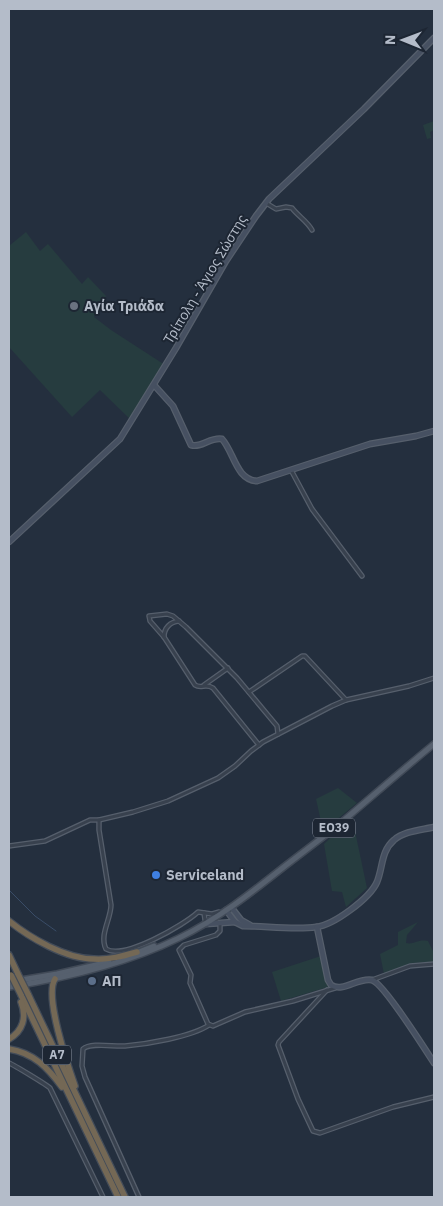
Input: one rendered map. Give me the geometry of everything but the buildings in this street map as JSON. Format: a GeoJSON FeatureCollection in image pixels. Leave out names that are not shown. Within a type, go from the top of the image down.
{"type":"FeatureCollection","features":[{"type":"Feature","properties":{"kind":"highway"},"geometry":{"type":"LineString","coordinates":[[9,921],[39,941],[78,957],[101,959],[137,952]]}},
{"type":"Feature","properties":{"kind":"highway","name":"Α7"},"geometry":{"type":"LineString","coordinates":[[9,955],[16,985],[86,1116],[125,1197]]}},
{"type":"Feature","properties":{"kind":"highway","name":"Α7"},"geometry":{"type":"LineString","coordinates":[[13,973],[118,1197]]}},
{"type":"Feature","properties":{"kind":"highway"},"geometry":{"type":"LineString","coordinates":[[55,979],[51,987],[54,1012],[69,1068],[86,1116]]}},
{"type":"Feature","properties":{"kind":"highway"},"geometry":{"type":"LineString","coordinates":[[9,1039],[18,1033],[23,1023],[22,995]]}},
{"type":"Feature","properties":{"kind":"highway"},"geometry":{"type":"LineString","coordinates":[[9,1049],[30,1056],[44,1065],[53,1074],[73,1104]]}},
{"type":"Feature","properties":{"kind":"main road","name":"Τρίπολη - Άγιος Σώστης"},"geometry":{"type":"LineString","coordinates":[[9,542],[119,441],[226,261],[266,204],[364,110],[434,38]]}},
{"type":"Feature","properties":{"kind":"main road"},"geometry":{"type":"LineString","coordinates":[[154,385],[174,406],[191,445],[198,446],[214,439],[222,439],[242,475],[252,481],[370,444],[434,431]]}},
{"type":"Feature","properties":{"kind":"main road","name":"ΕΟ39"},"geometry":{"type":"LineString","coordinates":[[9,987],[92,970],[135,957],[171,942],[261,886],[434,744]]}},
{"type":"Feature","properties":{"kind":"main road"},"geometry":{"type":"LineString","coordinates":[[228,908],[235,922],[240,925],[317,927],[333,921],[371,891],[378,877],[384,855],[393,840],[406,834],[434,827]]}},
{"type":"Feature","properties":{"kind":"main road"},"geometry":{"type":"LineString","coordinates":[[228,908],[244,922],[252,925]]}},
{"type":"Feature","properties":{"kind":"main road","name":"ΕΟ39"},"geometry":{"type":"LineString","coordinates":[[9,982],[87,968],[137,952],[205,922],[228,908]]}},
{"type":"Feature","properties":{"kind":"main road"},"geometry":{"type":"LineString","coordinates":[[235,922],[236,914]]}},
{"type":"Feature","properties":{"kind":"main road"},"geometry":{"type":"LineString","coordinates":[[205,922],[235,922]]}},
{"type":"Feature","properties":{"kind":"main road"},"geometry":{"type":"LineString","coordinates":[[317,927],[328,980],[331,985],[335,988],[371,980],[378,985],[434,1063]]}},
{"type":"Feature","properties":{"kind":"street"},"geometry":{"type":"LineString","coordinates":[[266,204],[276,209],[292,208],[298,216],[310,225],[312,230]]}},
{"type":"Feature","properties":{"kind":"street"},"geometry":{"type":"LineString","coordinates":[[291,470],[312,509],[362,576]]}},
{"type":"Feature","properties":{"kind":"street"},"geometry":{"type":"LineString","coordinates":[[259,745],[217,692],[210,686],[195,686],[164,637],[150,621],[149,616],[167,614],[179,621],[228,668],[277,726],[278,734]]}},
{"type":"Feature","properties":{"kind":"street"},"geometry":{"type":"LineString","coordinates":[[164,637],[168,626],[179,621]]}},
{"type":"Feature","properties":{"kind":"street"},"geometry":{"type":"LineString","coordinates":[[249,692],[302,656],[305,656],[346,700]]}},
{"type":"Feature","properties":{"kind":"street"},"geometry":{"type":"LineString","coordinates":[[204,686],[228,668]]}},
{"type":"Feature","properties":{"kind":"street"},"geometry":{"type":"LineString","coordinates":[[9,846],[45,841],[90,820],[99,820],[153,807],[227,773],[259,745],[346,700],[409,686],[434,678]]}},
{"type":"Feature","properties":{"kind":"street"},"geometry":{"type":"LineString","coordinates":[[99,820],[98,824],[111,905],[111,913],[103,936],[106,949],[114,952],[134,948],[185,923],[198,912],[212,914],[219,912]]}},
{"type":"Feature","properties":{"kind":"street"},"geometry":{"type":"LineString","coordinates":[[204,913],[205,922]]}},
{"type":"Feature","properties":{"kind":"street"},"geometry":{"type":"LineString","coordinates":[[209,1025],[205,1021],[190,983],[191,975],[179,950],[184,945],[216,935],[220,931],[220,923]]}},
{"type":"Feature","properties":{"kind":"street"},"geometry":{"type":"LineString","coordinates":[[371,980],[410,966],[434,964]]}},
{"type":"Feature","properties":{"kind":"street"},"geometry":{"type":"LineString","coordinates":[[139,1197],[85,1077],[82,1066],[83,1050],[90,1046],[125,1046],[182,1036],[200,1031],[209,1025],[213,1026],[245,1012],[335,988]]}},
{"type":"Feature","properties":{"kind":"street"},"geometry":{"type":"LineString","coordinates":[[327,990],[278,1044],[298,1099],[313,1131],[320,1133],[393,1107],[434,1097]]}},
{"type":"Feature","properties":{"kind":"street"},"geometry":{"type":"LineString","coordinates":[[9,1063],[16,1065],[30,1076],[48,1085],[103,1197]]}},
{"type":"Feature","properties":{"kind":"green space"},"geometry":{"type":"Polygon","coordinates":[[[434,121],[434,130],[430,132],[431,138],[427,139],[423,125],[434,121]]]}},
{"type":"Feature","properties":{"kind":"green space"},"geometry":{"type":"Polygon","coordinates":[[[26,232],[40,251],[48,244],[82,284],[88,277],[106,296],[94,317],[165,365],[132,421],[100,390],[72,417],[9,347],[9,246],[26,232]]]}},
{"type":"Feature","properties":{"kind":"green space"},"geometry":{"type":"Polygon","coordinates":[[[338,788],[357,803],[323,831],[316,799],[338,788]]]}},
{"type":"Feature","properties":{"kind":"green space"},"geometry":{"type":"Polygon","coordinates":[[[352,817],[367,888],[346,907],[342,892],[332,891],[324,844],[352,817]]]}},
{"type":"Feature","properties":{"kind":"green space"},"geometry":{"type":"Polygon","coordinates":[[[418,922],[407,935],[406,943],[428,941],[434,953],[434,962],[412,963],[384,974],[380,954],[398,945],[398,932],[418,922]]]}},
{"type":"Feature","properties":{"kind":"green space"},"geometry":{"type":"Polygon","coordinates":[[[321,956],[328,987],[281,1001],[272,972],[321,956]]]}},
{"type":"Feature","properties":{"kind":"waterway"},"geometry":{"type":"LineString","coordinates":[[9,890],[35,916],[56,931]]}},
{"type":"Feature","properties":{"kind":"place","name":"Αγία Τριάδα"},"geometry":{"type":"Point","coordinates":[74,306]}},
{"type":"Feature","properties":{"kind":"place","name":"Serviceland"},"geometry":{"type":"Point","coordinates":[156,875]}},
{"type":"Feature","properties":{"kind":"place","name":"ΑΠ"},"geometry":{"type":"Point","coordinates":[92,981]}}]}
